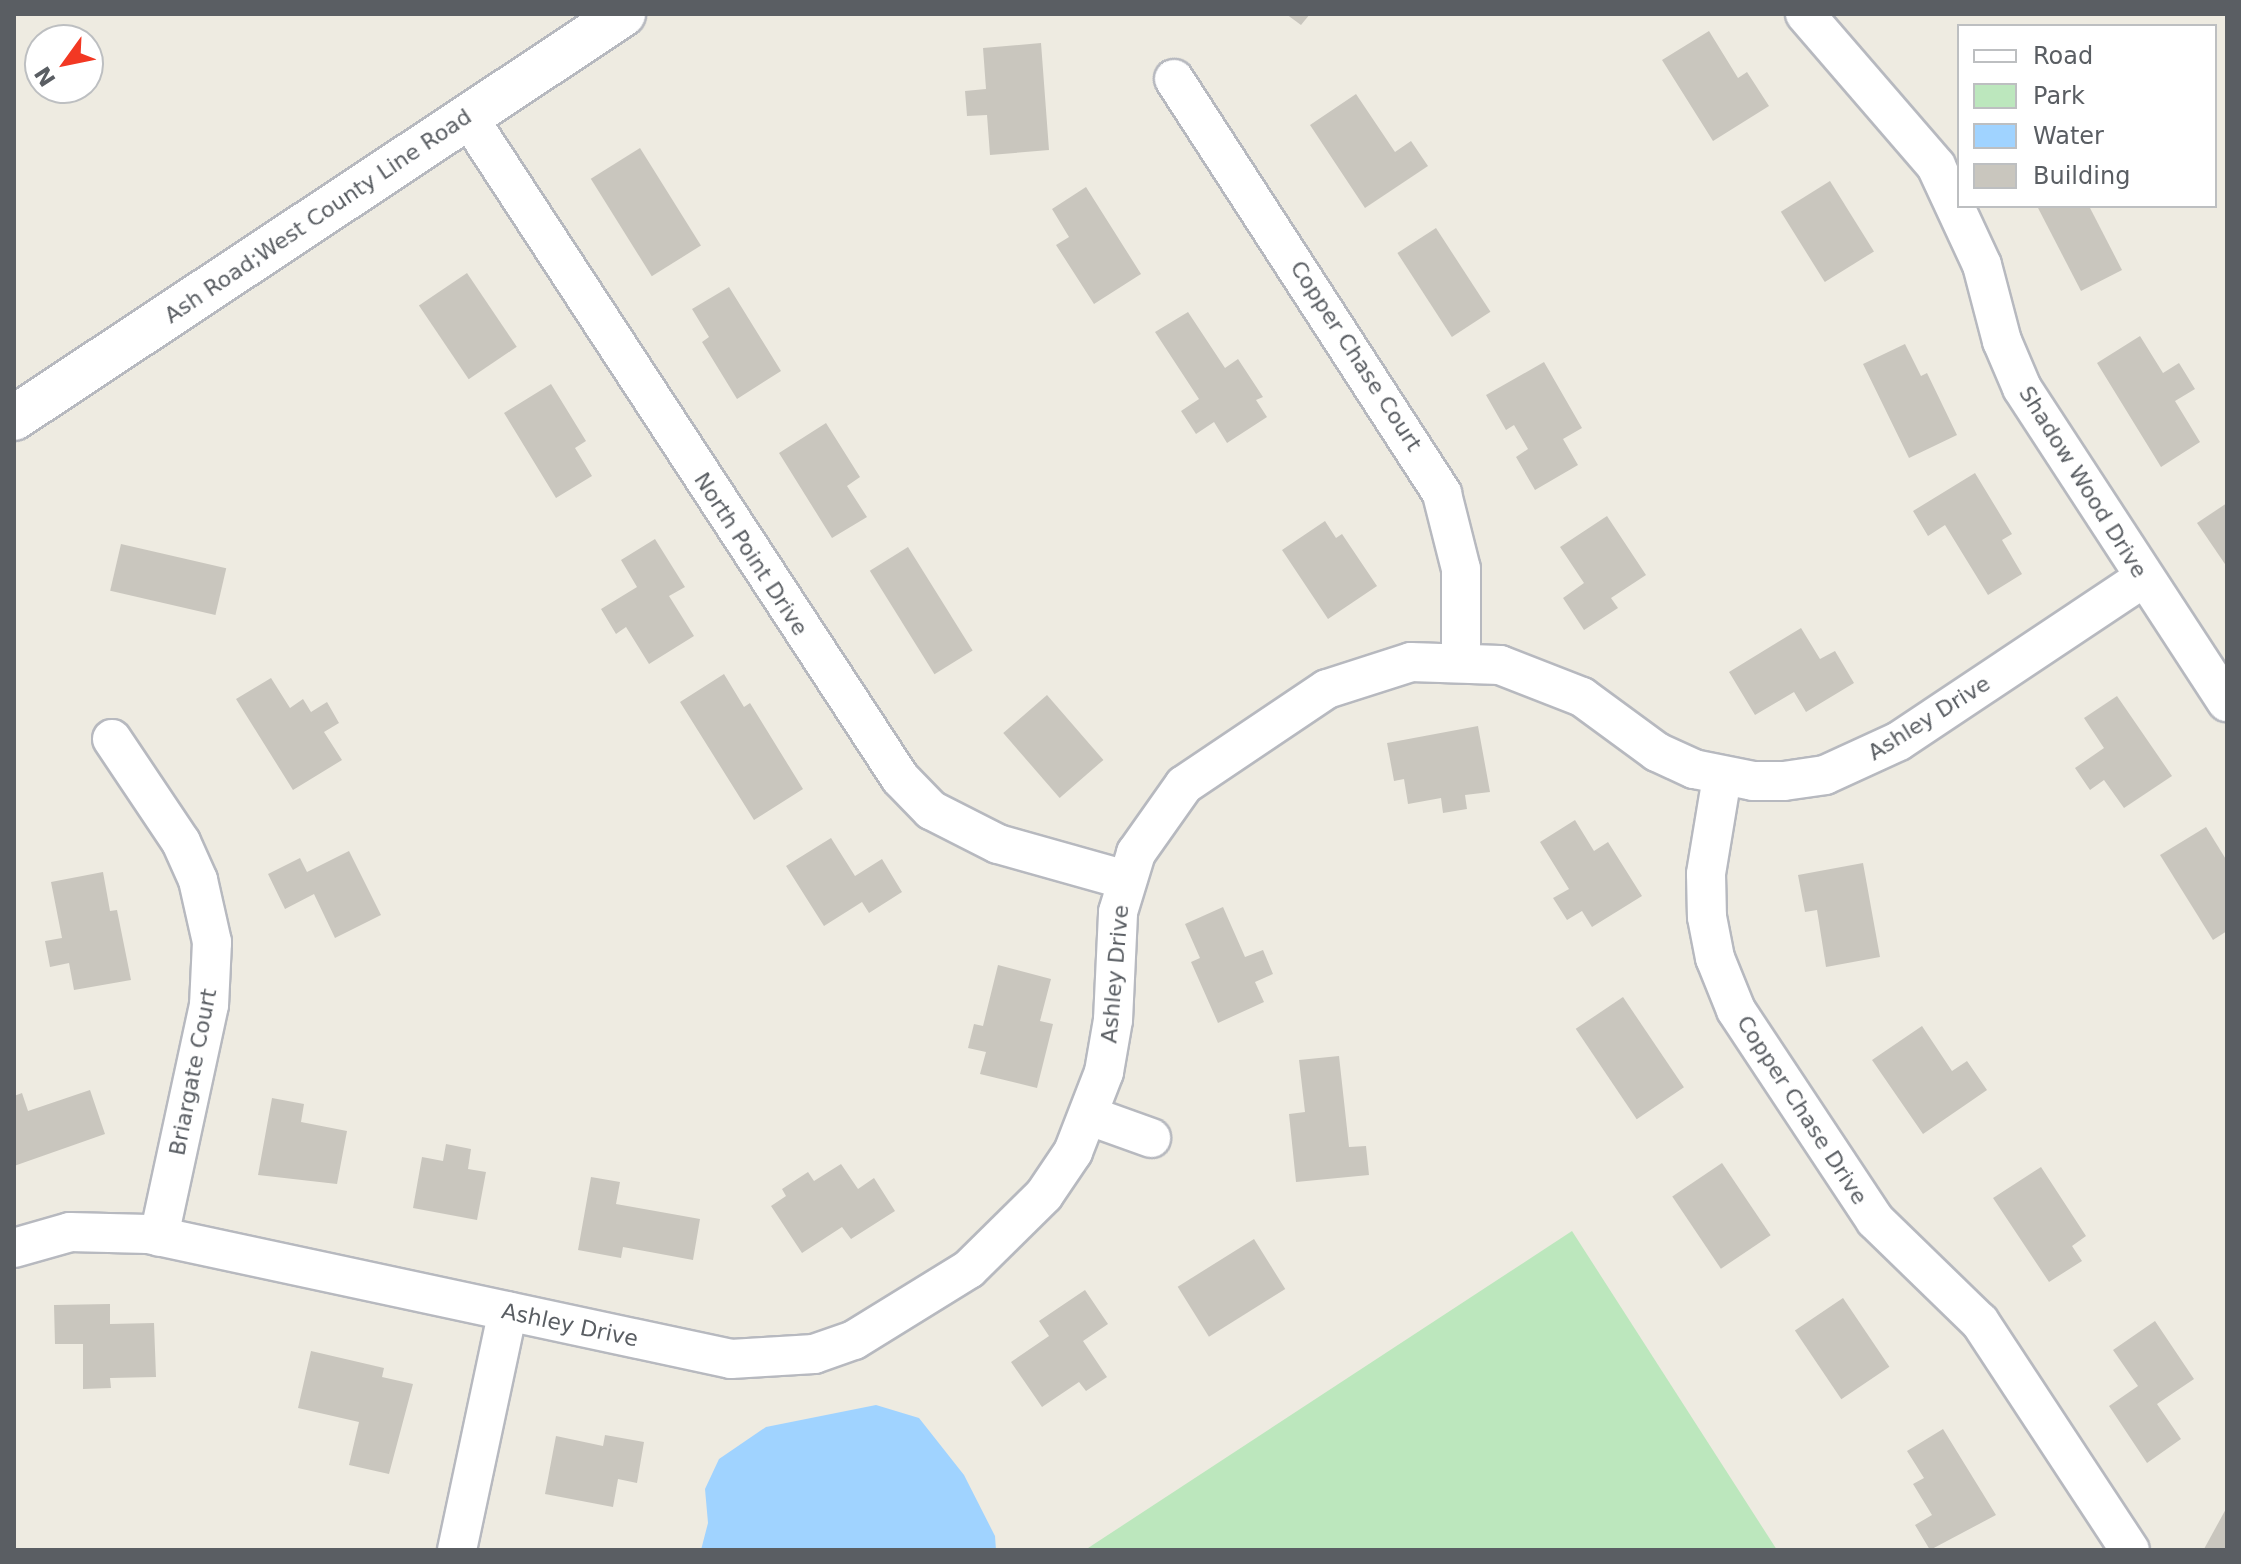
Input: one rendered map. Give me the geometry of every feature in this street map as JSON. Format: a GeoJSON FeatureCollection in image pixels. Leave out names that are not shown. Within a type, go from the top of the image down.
{"type":"FeatureCollection","features":[{"type":"Feature","properties":{"kind":"main road","name":"Ash Road;West County Line Road"},"geometry":{"type":"LineString","coordinates":[[14,418],[623,14]]}},
{"type":"Feature","properties":{"kind":"street","name":"Shadow Wood Drive"},"geometry":{"type":"LineString","coordinates":[[1805,14],[1936,166],[1982,265],[2002,341],[2022,388],[2143,578],[2227,702]]}},
{"type":"Feature","properties":{"kind":"street","name":"Copper Chase Court"},"geometry":{"type":"LineString","coordinates":[[1174,79],[1442,494],[1461,569],[1461,660]]}},
{"type":"Feature","properties":{"kind":"street","name":"North Point Drive"},"geometry":{"type":"LineString","coordinates":[[468,117],[900,778],[931,810],[972,833],[1126,880]]}},
{"type":"Feature","properties":{"kind":"street","name":"Ashley Drive"},"geometry":{"type":"LineString","coordinates":[[14,1248],[70,1232],[110,1230],[159,1237],[731,1359],[814,1354],[892,1319],[969,1269],[1009,1235],[1044,1195],[1090,1116],[1113,1020],[1115,933],[1126,880],[1157,817],[1217,759],[1327,689],[1368,672],[1411,662],[1461,660],[1542,678],[1582,697],[1657,752],[1722,777],[1784,781],[1853,765],[1899,741],[2143,578]]}},
{"type":"Feature","properties":{"kind":"street","name":"Briargate Court"},"geometry":{"type":"LineString","coordinates":[[112,739],[181,842],[198,880],[212,942],[209,1005],[159,1237]]}},
{"type":"Feature","properties":{"kind":"street","name":"Copper Chase Drive"},"geometry":{"type":"LineString","coordinates":[[1722,777],[1706,874],[1707,917],[1715,958],[1736,1010],[1875,1220],[1980,1322],[2130,1550]]}},
{"type":"Feature","properties":{"kind":"street"},"geometry":{"type":"LineString","coordinates":[[1090,1116],[1151,1138]]}},
{"type":"Feature","properties":{"kind":"street"},"geometry":{"type":"LineString","coordinates":[[457,1550],[508,1311]]}},
{"type":"Feature","properties":{"kind":"green space"},"geometry":{"type":"Polygon","coordinates":[[[1572,1231],[1777,1550],[1085,1550],[1572,1231]]]}},
{"type":"Feature","properties":{"kind":"water"},"geometry":{"type":"Polygon","coordinates":[[[876,1405],[919,1418],[964,1475],[995,1536],[996,1550],[701,1550],[708,1523],[705,1489],[719,1459],[766,1427],[876,1405]]]}},
{"type":"Feature","properties":{"kind":"building"},"geometry":{"type":"Polygon","coordinates":[[[1286,14],[1310,14],[1301,25],[1286,14]]]}},
{"type":"Feature","properties":{"kind":"building"},"geometry":{"type":"Polygon","coordinates":[[[1709,31],[1738,78],[1747,72],[1769,106],[1713,141],[1662,60],[1709,31]]]}},
{"type":"Feature","properties":{"kind":"building"},"geometry":{"type":"Polygon","coordinates":[[[1041,43],[1049,150],[990,155],[987,115],[967,116],[965,91],[986,89],[983,48],[1041,43]]]}},
{"type":"Feature","properties":{"kind":"building"},"geometry":{"type":"Polygon","coordinates":[[[1356,94],[1395,152],[1411,141],[1428,166],[1365,208],[1310,125],[1356,94]]]}},
{"type":"Feature","properties":{"kind":"building"},"geometry":{"type":"Polygon","coordinates":[[[640,148],[701,246],[652,276],[591,179],[640,148]]]}},
{"type":"Feature","properties":{"kind":"building"},"geometry":{"type":"Polygon","coordinates":[[[1830,181],[1874,251],[1825,282],[1781,212],[1830,181]]]}},
{"type":"Feature","properties":{"kind":"building"},"geometry":{"type":"Polygon","coordinates":[[[1086,187],[1141,274],[1094,304],[1056,245],[1069,237],[1052,209],[1086,187]]]}},
{"type":"Feature","properties":{"kind":"building"},"geometry":{"type":"Polygon","coordinates":[[[2038,208],[2090,208],[2122,270],[2081,291],[2038,208]]]}},
{"type":"Feature","properties":{"kind":"building"},"geometry":{"type":"Polygon","coordinates":[[[1436,228],[1490,312],[1452,337],[1397,253],[1436,228]]]}},
{"type":"Feature","properties":{"kind":"building"},"geometry":{"type":"Polygon","coordinates":[[[467,273],[517,347],[469,379],[419,305],[467,273]]]}},
{"type":"Feature","properties":{"kind":"building"},"geometry":{"type":"Polygon","coordinates":[[[729,287],[781,371],[737,399],[702,342],[709,337],[692,309],[729,287]]]}},
{"type":"Feature","properties":{"kind":"building"},"geometry":{"type":"Polygon","coordinates":[[[1188,312],[1225,368],[1238,359],[1263,397],[1256,400],[1267,417],[1227,443],[1214,422],[1196,434],[1181,411],[1199,399],[1155,332],[1188,312]]]}},
{"type":"Feature","properties":{"kind":"building"},"geometry":{"type":"Polygon","coordinates":[[[2140,336],[2163,373],[2179,363],[2195,389],[2175,401],[2200,442],[2161,467],[2097,363],[2140,336]]]}},
{"type":"Feature","properties":{"kind":"building"},"geometry":{"type":"Polygon","coordinates":[[[1905,344],[1921,376],[1927,373],[1957,435],[1909,458],[1863,364],[1905,344]]]}},
{"type":"Feature","properties":{"kind":"building"},"geometry":{"type":"Polygon","coordinates":[[[1544,362],[1582,428],[1563,439],[1578,465],[1535,490],[1516,457],[1528,449],[1514,425],[1506,430],[1486,395],[1544,362]]]}},
{"type":"Feature","properties":{"kind":"building"},"geometry":{"type":"Polygon","coordinates":[[[551,384],[586,441],[575,448],[592,476],[556,498],[504,413],[551,384]]]}},
{"type":"Feature","properties":{"kind":"building"},"geometry":{"type":"Polygon","coordinates":[[[826,423],[860,477],[847,486],[867,517],[832,538],[779,453],[826,423]]]}},
{"type":"Feature","properties":{"kind":"building"},"geometry":{"type":"Polygon","coordinates":[[[1975,473],[2012,534],[2002,540],[2022,574],[1988,595],[1945,525],[1928,536],[1913,511],[1975,473]]]}},
{"type":"Feature","properties":{"kind":"building"},"geometry":{"type":"Polygon","coordinates":[[[2227,503],[2227,567],[2197,523],[2227,503]]]}},
{"type":"Feature","properties":{"kind":"building"},"geometry":{"type":"Polygon","coordinates":[[[1607,516],[1646,575],[1611,598],[1618,608],[1584,630],[1563,598],[1584,583],[1560,547],[1607,516]]]}},
{"type":"Feature","properties":{"kind":"building"},"geometry":{"type":"Polygon","coordinates":[[[1325,521],[1336,538],[1342,534],[1377,586],[1328,619],[1282,550],[1325,521]]]}},
{"type":"Feature","properties":{"kind":"building"},"geometry":{"type":"Polygon","coordinates":[[[655,539],[685,587],[669,596],[694,636],[649,664],[626,627],[616,634],[601,609],[637,587],[621,560],[655,539]]]}},
{"type":"Feature","properties":{"kind":"building"},"geometry":{"type":"Polygon","coordinates":[[[121,544],[226,568],[215,615],[110,591],[121,544]]]}},
{"type":"Feature","properties":{"kind":"building"},"geometry":{"type":"Polygon","coordinates":[[[908,547],[973,650],[934,674],[870,571],[908,547]]]}},
{"type":"Feature","properties":{"kind":"building"},"geometry":{"type":"Polygon","coordinates":[[[1801,628],[1820,659],[1835,651],[1854,683],[1806,712],[1794,692],[1755,715],[1729,672],[1801,628]]]}},
{"type":"Feature","properties":{"kind":"building"},"geometry":{"type":"Polygon","coordinates":[[[724,674],[744,707],[750,703],[803,789],[754,820],[680,702],[724,674]]]}},
{"type":"Feature","properties":{"kind":"building"},"geometry":{"type":"Polygon","coordinates":[[[271,678],[290,708],[303,699],[311,712],[327,702],[339,723],[324,732],[342,760],[293,790],[236,699],[271,678]]]}},
{"type":"Feature","properties":{"kind":"building"},"geometry":{"type":"Polygon","coordinates":[[[1047,695],[1103,760],[1060,798],[1003,733],[1047,695]]]}},
{"type":"Feature","properties":{"kind":"building"},"geometry":{"type":"Polygon","coordinates":[[[2117,696],[2172,776],[2124,808],[2104,780],[2090,790],[2075,768],[2104,748],[2084,718],[2117,696]]]}},
{"type":"Feature","properties":{"kind":"building"},"geometry":{"type":"Polygon","coordinates":[[[1478,726],[1490,792],[1465,795],[1467,809],[1443,813],[1441,798],[1408,804],[1404,779],[1394,781],[1387,743],[1478,726]]]}},
{"type":"Feature","properties":{"kind":"building"},"geometry":{"type":"Polygon","coordinates":[[[1575,820],[1594,851],[1608,842],[1642,896],[1592,927],[1582,911],[1567,920],[1553,898],[1569,889],[1540,842],[1575,820]]]}},
{"type":"Feature","properties":{"kind":"building"},"geometry":{"type":"Polygon","coordinates":[[[2206,827],[2227,861],[2227,931],[2213,940],[2160,855],[2206,827]]]}},
{"type":"Feature","properties":{"kind":"building"},"geometry":{"type":"Polygon","coordinates":[[[831,838],[855,876],[882,859],[902,892],[869,913],[862,902],[824,926],[786,866],[831,838]]]}},
{"type":"Feature","properties":{"kind":"building"},"geometry":{"type":"Polygon","coordinates":[[[349,851],[381,915],[335,938],[314,894],[285,909],[268,874],[300,858],[307,872],[349,851]]]}},
{"type":"Feature","properties":{"kind":"building"},"geometry":{"type":"Polygon","coordinates":[[[1863,863],[1880,957],[1826,967],[1817,910],[1805,912],[1798,875],[1863,863]]]}},
{"type":"Feature","properties":{"kind":"building"},"geometry":{"type":"Polygon","coordinates":[[[103,872],[110,911],[117,910],[131,980],[74,990],[69,963],[50,967],[45,941],[62,938],[51,882],[103,872]]]}},
{"type":"Feature","properties":{"kind":"building"},"geometry":{"type":"Polygon","coordinates":[[[1223,907],[1245,957],[1263,950],[1273,974],[1255,982],[1264,1002],[1218,1023],[1191,962],[1200,958],[1185,924],[1223,907]]]}},
{"type":"Feature","properties":{"kind":"building"},"geometry":{"type":"Polygon","coordinates":[[[998,965],[1051,979],[1040,1021],[1053,1024],[1037,1088],[980,1074],[986,1052],[968,1048],[974,1024],[983,1026],[998,965]]]}},
{"type":"Feature","properties":{"kind":"building"},"geometry":{"type":"Polygon","coordinates":[[[1623,997],[1684,1087],[1637,1119],[1576,1029],[1623,997]]]}},
{"type":"Feature","properties":{"kind":"building"},"geometry":{"type":"Polygon","coordinates":[[[1922,1026],[1952,1071],[1967,1061],[1987,1090],[1923,1134],[1872,1060],[1922,1026]]]}},
{"type":"Feature","properties":{"kind":"building"},"geometry":{"type":"Polygon","coordinates":[[[1339,1056],[1349,1147],[1366,1146],[1369,1175],[1296,1182],[1289,1114],[1305,1112],[1299,1060],[1339,1056]]]}},
{"type":"Feature","properties":{"kind":"building"},"geometry":{"type":"Polygon","coordinates":[[[90,1090],[105,1134],[14,1166],[14,1096],[22,1093],[28,1111],[90,1090]]]}},
{"type":"Feature","properties":{"kind":"building"},"geometry":{"type":"Polygon","coordinates":[[[272,1098],[304,1104],[301,1122],[347,1131],[337,1184],[258,1175],[272,1098]]]}},
{"type":"Feature","properties":{"kind":"building"},"geometry":{"type":"Polygon","coordinates":[[[446,1144],[471,1149],[468,1169],[486,1172],[477,1220],[413,1208],[422,1157],[443,1161],[446,1144]]]}},
{"type":"Feature","properties":{"kind":"building"},"geometry":{"type":"Polygon","coordinates":[[[1722,1163],[1771,1235],[1721,1269],[1672,1197],[1722,1163]]]}},
{"type":"Feature","properties":{"kind":"building"},"geometry":{"type":"Polygon","coordinates":[[[841,1164],[858,1189],[874,1178],[895,1211],[851,1239],[842,1227],[802,1253],[771,1206],[786,1196],[782,1189],[808,1172],[814,1181],[841,1164]]]}},
{"type":"Feature","properties":{"kind":"building"},"geometry":{"type":"Polygon","coordinates":[[[2041,1167],[2086,1236],[2072,1246],[2082,1261],[2049,1282],[1993,1198],[2041,1167]]]}},
{"type":"Feature","properties":{"kind":"building"},"geometry":{"type":"Polygon","coordinates":[[[591,1177],[620,1182],[616,1204],[700,1219],[693,1260],[623,1247],[621,1258],[578,1250],[591,1177]]]}},
{"type":"Feature","properties":{"kind":"building"},"geometry":{"type":"Polygon","coordinates":[[[1254,1239],[1285,1289],[1209,1337],[1178,1287],[1254,1239]]]}},
{"type":"Feature","properties":{"kind":"building"},"geometry":{"type":"Polygon","coordinates":[[[1085,1290],[1108,1324],[1083,1341],[1107,1377],[1086,1391],[1079,1382],[1042,1407],[1011,1362],[1049,1336],[1039,1321],[1085,1290]]]}},
{"type":"Feature","properties":{"kind":"building"},"geometry":{"type":"Polygon","coordinates":[[[1843,1298],[1889,1367],[1841,1399],[1795,1330],[1843,1298]]]}},
{"type":"Feature","properties":{"kind":"building"},"geometry":{"type":"Polygon","coordinates":[[[110,1304],[110,1324],[154,1323],[156,1377],[110,1378],[111,1388],[83,1389],[83,1344],[55,1344],[54,1305],[110,1304]]]}},
{"type":"Feature","properties":{"kind":"building"},"geometry":{"type":"Polygon","coordinates":[[[2155,1321],[2194,1379],[2157,1404],[2181,1439],[2147,1463],[2109,1406],[2138,1386],[2113,1350],[2155,1321]]]}},
{"type":"Feature","properties":{"kind":"building"},"geometry":{"type":"Polygon","coordinates":[[[311,1351],[384,1368],[382,1377],[413,1384],[389,1474],[349,1465],[359,1422],[298,1408],[311,1351]]]}},
{"type":"Feature","properties":{"kind":"building"},"geometry":{"type":"Polygon","coordinates":[[[1943,1429],[1996,1515],[1930,1550],[1915,1525],[1932,1515],[1913,1484],[1924,1478],[1907,1451],[1943,1429]]]}},
{"type":"Feature","properties":{"kind":"building"},"geometry":{"type":"Polygon","coordinates":[[[605,1435],[644,1442],[637,1483],[618,1479],[613,1507],[545,1494],[556,1436],[603,1446],[605,1435]]]}},
{"type":"Feature","properties":{"kind":"building"},"geometry":{"type":"Polygon","coordinates":[[[2227,1507],[2227,1550],[2204,1549],[2227,1507]]]}}]}
